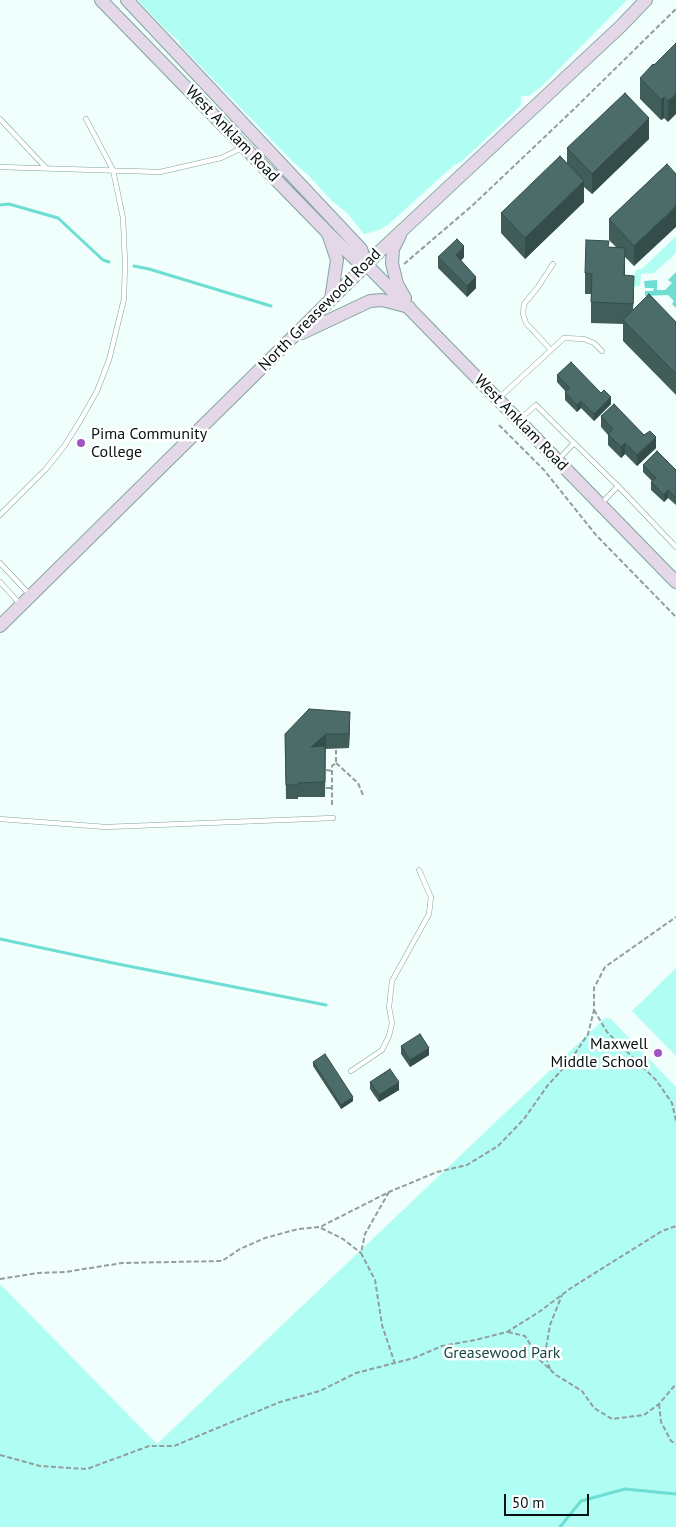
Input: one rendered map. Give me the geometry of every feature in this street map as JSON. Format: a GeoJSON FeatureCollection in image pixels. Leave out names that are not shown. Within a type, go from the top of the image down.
{"type":"FeatureCollection","features":[{"type":"Feature","properties":{"kind":"main road","name":"West Anklam Road"},"geometry":{"type":"LineString","coordinates":[[101,0],[328,234],[355,259],[366,264],[676,582]]}},
{"type":"Feature","properties":{"kind":"main road","name":"West Anklam Road"},"geometry":{"type":"LineString","coordinates":[[127,0],[361,249],[366,264]]}},
{"type":"Feature","properties":{"kind":"main road","name":"North Greasewood Road"},"geometry":{"type":"LineString","coordinates":[[0,626],[366,264],[646,0]]}},
{"type":"Feature","properties":{"kind":"main road"},"geometry":{"type":"LineString","coordinates":[[402,230],[393,249],[392,263],[398,284],[409,308]]}},
{"type":"Feature","properties":{"kind":"main road"},"geometry":{"type":"LineString","coordinates":[[328,234],[337,260],[331,299]]}},
{"type":"Feature","properties":{"kind":"main road"},"geometry":{"type":"LineString","coordinates":[[293,337],[370,301],[382,300],[409,308]]}},
{"type":"Feature","properties":{"kind":"lane"},"geometry":{"type":"LineString","coordinates":[[0,119],[46,168]]}},
{"type":"Feature","properties":{"kind":"lane"},"geometry":{"type":"LineString","coordinates":[[0,515],[46,469],[65,445],[97,391],[109,360],[124,299],[123,218],[113,170],[86,120]]}},
{"type":"Feature","properties":{"kind":"lane"},"geometry":{"type":"LineString","coordinates":[[0,167],[160,172],[221,158],[244,147]]}},
{"type":"Feature","properties":{"kind":"lane"},"geometry":{"type":"LineString","coordinates":[[550,349],[526,323],[523,314],[524,304],[553,264]]}},
{"type":"Feature","properties":{"kind":"lane"},"geometry":{"type":"LineString","coordinates":[[498,399],[564,338],[574,337],[594,343],[602,351]]}},
{"type":"Feature","properties":{"kind":"lane"},"geometry":{"type":"LineString","coordinates":[[518,420],[536,405],[618,486],[676,548]]}},
{"type":"Feature","properties":{"kind":"lane"},"geometry":{"type":"LineString","coordinates":[[558,460],[574,443]]}},
{"type":"Feature","properties":{"kind":"lane"},"geometry":{"type":"LineString","coordinates":[[601,504],[618,486]]}},
{"type":"Feature","properties":{"kind":"lane"},"geometry":{"type":"LineString","coordinates":[[0,563],[26,601]]}},
{"type":"Feature","properties":{"kind":"lane"},"geometry":{"type":"LineString","coordinates":[[0,582],[26,601]]}},
{"type":"Feature","properties":{"kind":"lane"},"geometry":{"type":"LineString","coordinates":[[0,818],[106,827],[333,818]]}},
{"type":"Feature","properties":{"kind":"lane"},"geometry":{"type":"LineString","coordinates":[[351,1071],[382,1050],[390,1036],[392,1023],[389,1007],[392,981],[429,914],[431,897],[419,870]]}},
{"type":"Feature","properties":{"kind":"path"},"geometry":{"type":"LineString","coordinates":[[402,266],[473,204],[676,9]]}},
{"type":"Feature","properties":{"kind":"path"},"geometry":{"type":"LineString","coordinates":[[499,425],[544,470],[596,535],[676,617]]}},
{"type":"Feature","properties":{"kind":"path"},"geometry":{"type":"LineString","coordinates":[[332,805],[332,766],[336,763],[336,750]]}},
{"type":"Feature","properties":{"kind":"path"},"geometry":{"type":"LineString","coordinates":[[336,763],[358,783],[363,795]]}},
{"type":"Feature","properties":{"kind":"path"},"geometry":{"type":"LineString","coordinates":[[326,770],[332,771]]}},
{"type":"Feature","properties":{"kind":"path"},"geometry":{"type":"LineString","coordinates":[[326,788],[332,788]]}},
{"type":"Feature","properties":{"kind":"path"},"geometry":{"type":"LineString","coordinates":[[0,1279],[38,1273],[65,1272],[122,1263],[222,1261],[240,1249],[265,1238],[298,1229],[320,1227],[389,1192],[437,1172],[467,1165],[498,1146],[524,1119],[548,1085],[570,1061],[588,1034],[594,1010],[594,988],[605,967],[676,916]]}},
{"type":"Feature","properties":{"kind":"path"},"geometry":{"type":"LineString","coordinates":[[594,1010],[607,1032],[656,1080],[672,1103],[676,1121]]}},
{"type":"Feature","properties":{"kind":"path"},"geometry":{"type":"LineString","coordinates":[[361,1253],[366,1234],[389,1192]]}},
{"type":"Feature","properties":{"kind":"path"},"geometry":{"type":"LineString","coordinates":[[0,1455],[40,1466],[87,1469],[149,1446],[174,1446],[280,1402],[320,1391],[356,1373],[395,1364],[442,1346],[506,1332],[662,1232],[676,1226]]}},
{"type":"Feature","properties":{"kind":"path"},"geometry":{"type":"LineString","coordinates":[[320,1227],[343,1239],[361,1253],[375,1280],[382,1325],[395,1364]]}},
{"type":"Feature","properties":{"kind":"path"},"geometry":{"type":"LineString","coordinates":[[551,1371],[545,1354],[550,1325],[562,1295]]}},
{"type":"Feature","properties":{"kind":"path"},"geometry":{"type":"LineString","coordinates":[[506,1332],[525,1336],[540,1360],[551,1371],[582,1391],[594,1408],[612,1419],[644,1416],[659,1404],[676,1384]]}},
{"type":"Feature","properties":{"kind":"path"},"geometry":{"type":"LineString","coordinates":[[659,1404],[661,1422],[671,1442],[676,1444]]}},
{"type":"Feature","properties":{"kind":"green space"},"geometry":{"type":"Polygon","coordinates":[[[138,0],[627,0],[542,86],[529,96],[521,96],[521,105],[461,162],[453,166],[389,224],[379,230],[365,234],[348,214],[331,200],[292,161],[138,0]]]}},
{"type":"Feature","properties":{"kind":"green space"},"geometry":{"type":"Polygon","coordinates":[[[676,236],[676,253],[654,273],[641,274],[640,286],[634,287],[636,270],[642,269],[676,236]]]}},
{"type":"Feature","properties":{"kind":"green space"},"geometry":{"type":"Polygon","coordinates":[[[676,968],[676,1056],[632,1011],[676,968]]]}},
{"type":"Feature","properties":{"kind":"green space","name":"Greasewood Park"},"geometry":{"type":"Polygon","coordinates":[[[606,1017],[610,1018],[676,1087],[676,1527],[0,1527],[0,1284],[157,1444],[606,1017]]]}},
{"type":"Feature","properties":{"kind":"shaded area"},"geometry":{"type":"Polygon","coordinates":[[[676,272],[676,308],[672,304],[674,301],[668,295],[645,296],[645,291],[653,291],[654,288],[645,288],[644,281],[657,280],[657,290],[665,290],[672,283],[668,280],[676,272]]]}},
{"type":"Feature","properties":{"kind":"building"},"geometry":{"type":"Polygon","coordinates":[[[676,43],[676,94],[668,101],[664,97],[661,100],[640,78],[676,43]]]}},
{"type":"Feature","properties":{"kind":"building"},"geometry":{"type":"Polygon","coordinates":[[[625,93],[649,118],[592,174],[567,148],[625,93]]]}},
{"type":"Feature","properties":{"kind":"building"},"geometry":{"type":"Polygon","coordinates":[[[560,156],[584,181],[525,238],[501,213],[560,156]]]}},
{"type":"Feature","properties":{"kind":"building"},"geometry":{"type":"Polygon","coordinates":[[[667,164],[676,174],[676,206],[634,246],[609,219],[667,164]]]}},
{"type":"Feature","properties":{"kind":"building"},"geometry":{"type":"Polygon","coordinates":[[[457,239],[464,246],[456,255],[476,277],[467,286],[438,257],[457,239]]]}},
{"type":"Feature","properties":{"kind":"building"},"geometry":{"type":"Polygon","coordinates":[[[586,240],[609,241],[608,247],[625,248],[624,275],[634,276],[633,304],[591,302],[592,274],[585,273],[586,240]]]}},
{"type":"Feature","properties":{"kind":"building"},"geometry":{"type":"Polygon","coordinates":[[[649,294],[676,322],[676,374],[623,320],[649,294]]]}},
{"type":"Feature","properties":{"kind":"building"},"geometry":{"type":"Polygon","coordinates":[[[571,362],[601,393],[604,390],[611,397],[594,414],[581,401],[577,405],[565,392],[570,388],[557,375],[571,362]]]}},
{"type":"Feature","properties":{"kind":"building"},"geometry":{"type":"Polygon","coordinates":[[[614,404],[644,435],[650,431],[656,437],[637,455],[625,443],[621,447],[608,434],[613,429],[601,416],[614,404]]]}},
{"type":"Feature","properties":{"kind":"building"},"geometry":{"type":"Polygon","coordinates":[[[657,451],[676,470],[676,498],[668,490],[664,495],[651,482],[656,478],[643,465],[657,451]]]}},
{"type":"Feature","properties":{"kind":"building"},"geometry":{"type":"Polygon","coordinates":[[[309,709],[350,712],[349,734],[326,734],[311,747],[325,746],[325,782],[286,785],[285,734],[309,709]]]}},
{"type":"Feature","properties":{"kind":"building"},"geometry":{"type":"Polygon","coordinates":[[[420,1034],[429,1048],[410,1060],[401,1046],[420,1034]]]}},
{"type":"Feature","properties":{"kind":"building"},"geometry":{"type":"Polygon","coordinates":[[[325,1054],[353,1097],[341,1105],[313,1062],[325,1054]]]}},
{"type":"Feature","properties":{"kind":"building"},"geometry":{"type":"Polygon","coordinates":[[[390,1069],[399,1082],[379,1095],[370,1082],[390,1069]]]}},
{"type":"Feature","properties":{"kind":"waterway"},"geometry":{"type":"LineString","coordinates":[[0,205],[9,204],[58,218],[103,260],[109,262]]}},
{"type":"Feature","properties":{"kind":"waterway"},"geometry":{"type":"LineString","coordinates":[[134,266],[271,306]]}},
{"type":"Feature","properties":{"kind":"waterway"},"geometry":{"type":"LineString","coordinates":[[0,939],[326,1005]]}},
{"type":"Feature","properties":{"kind":"waterway"},"geometry":{"type":"LineString","coordinates":[[560,1527],[581,1501],[625,1489],[676,1494]]}},
{"type":"Feature","properties":{"kind":"place","name":"Pima Community College"},"geometry":{"type":"Point","coordinates":[81,443]}},
{"type":"Feature","properties":{"kind":"place","name":"Maxwell Middle School"},"geometry":{"type":"Point","coordinates":[658,1053]}}]}
